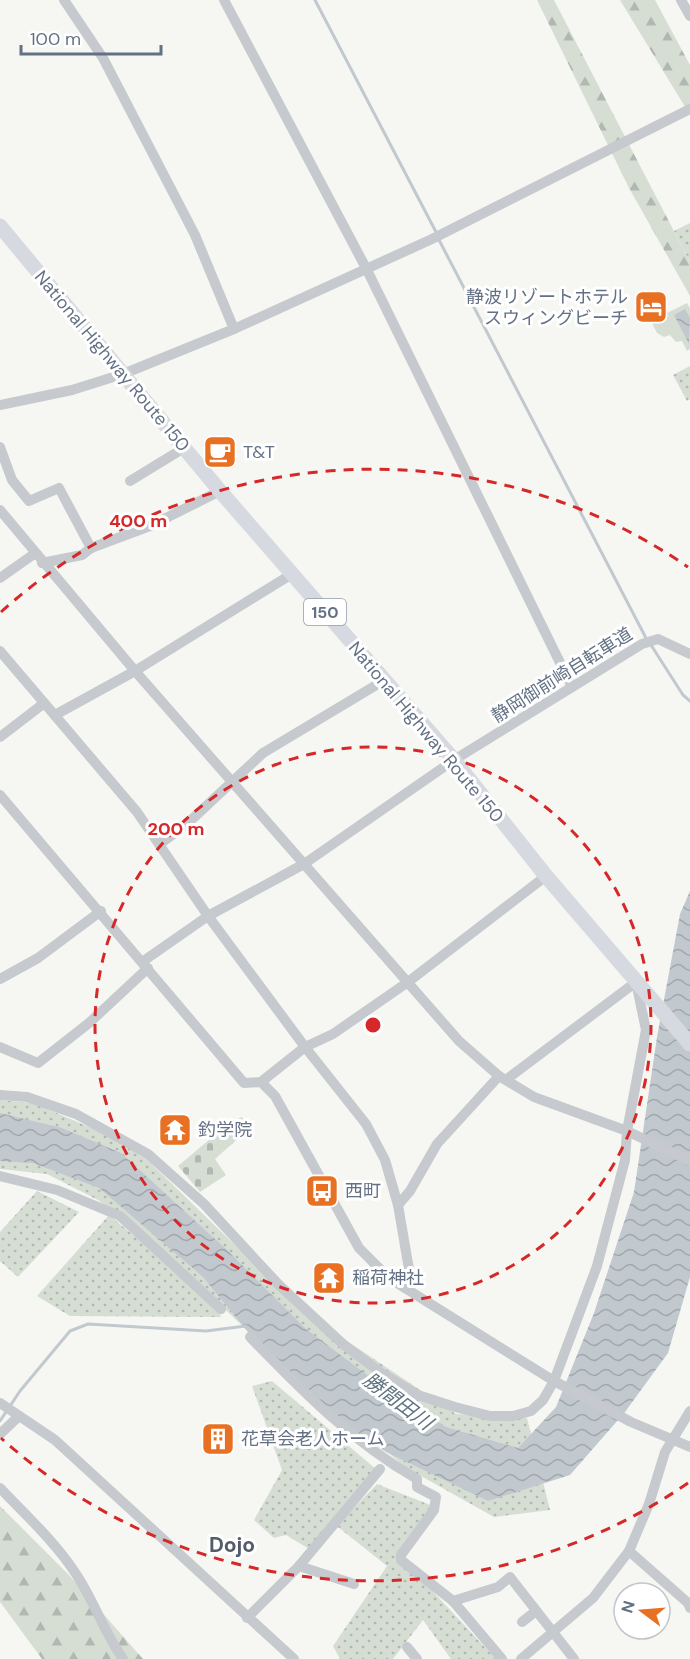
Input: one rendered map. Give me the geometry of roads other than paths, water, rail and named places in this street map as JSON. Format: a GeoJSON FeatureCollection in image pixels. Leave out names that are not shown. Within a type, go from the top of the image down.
{"type":"FeatureCollection","features":[{"type":"Feature","properties":{"kind":"highway","name":"National Highway Route 150"},"geometry":{"type":"LineString","coordinates":[[0,226],[220,491],[454,760],[546,876],[690,1044]]}},
{"type":"Feature","properties":{"kind":"street"},"geometry":{"type":"LineString","coordinates":[[64,0],[103,58],[195,235],[234,328]]}},
{"type":"Feature","properties":{"kind":"street"},"geometry":{"type":"LineString","coordinates":[[224,0],[367,270],[572,687]]}},
{"type":"Feature","properties":{"kind":"street"},"geometry":{"type":"LineString","coordinates":[[681,0],[690,16]]}},
{"type":"Feature","properties":{"kind":"street"},"geometry":{"type":"LineString","coordinates":[[0,405],[72,390],[123,374],[234,328],[437,237],[690,109]]}},
{"type":"Feature","properties":{"kind":"street"},"geometry":{"type":"LineString","coordinates":[[0,447],[12,480],[29,501],[59,488],[91,548]]}},
{"type":"Feature","properties":{"kind":"street"},"geometry":{"type":"LineString","coordinates":[[129,481],[184,448]]}},
{"type":"Feature","properties":{"kind":"street"},"geometry":{"type":"LineString","coordinates":[[42,563],[82,555],[91,548],[150,526],[220,491]]}},
{"type":"Feature","properties":{"kind":"street"},"geometry":{"type":"LineString","coordinates":[[0,510],[34,554],[231,783],[459,1041],[503,1077],[534,1097],[632,1133],[690,1161]]}},
{"type":"Feature","properties":{"kind":"street"},"geometry":{"type":"LineString","coordinates":[[0,578],[34,554]]}},
{"type":"Feature","properties":{"kind":"street"},"geometry":{"type":"LineString","coordinates":[[54,715],[135,671],[292,574]]}},
{"type":"Feature","properties":{"kind":"street","name":"静岡御前崎自転車道"},"geometry":{"type":"LineString","coordinates":[[0,1047],[38,1063],[89,1023],[145,965],[208,916],[304,864],[454,760],[647,642],[664,640],[679,651],[690,654]]}},
{"type":"Feature","properties":{"kind":"street"},"geometry":{"type":"LineString","coordinates":[[0,651],[43,704],[97,763],[159,844],[208,916],[305,1047],[366,1124],[385,1160],[398,1205],[410,1275],[405,1288]]}},
{"type":"Feature","properties":{"kind":"street"},"geometry":{"type":"LineString","coordinates":[[159,844],[188,823],[263,753],[383,681]]}},
{"type":"Feature","properties":{"kind":"street"},"geometry":{"type":"LineString","coordinates":[[0,737],[43,704]]}},
{"type":"Feature","properties":{"kind":"street"},"geometry":{"type":"LineString","coordinates":[[0,795],[101,911],[244,1083],[261,1082],[305,1047],[333,1034],[408,982],[546,876]]}},
{"type":"Feature","properties":{"kind":"street"},"geometry":{"type":"LineString","coordinates":[[0,980],[38,958],[101,911]]}},
{"type":"Feature","properties":{"kind":"street"},"geometry":{"type":"LineString","coordinates":[[0,1095],[27,1097],[76,1114],[148,1154],[204,1204],[279,1284],[344,1345],[383,1374],[418,1395],[490,1416],[513,1416],[531,1411],[543,1400],[556,1382],[597,1266],[632,1133],[646,1030],[636,982],[503,1077],[437,1144],[410,1191],[398,1205]]}},
{"type":"Feature","properties":{"kind":"street"},"geometry":{"type":"LineString","coordinates":[[261,1082],[275,1096],[358,1248],[390,1278],[556,1382],[625,1419],[690,1447]]}},
{"type":"Feature","properties":{"kind":"street"},"geometry":{"type":"LineString","coordinates":[[0,1176],[57,1190],[120,1216],[220,1309]]}},
{"type":"Feature","properties":{"kind":"street"},"geometry":{"type":"LineString","coordinates":[[250,1337],[317,1407],[394,1466],[417,1479],[417,1487],[436,1497],[434,1510],[401,1555],[400,1560],[453,1601],[502,1659]]}},
{"type":"Feature","properties":{"kind":"street"},"geometry":{"type":"LineString","coordinates":[[2,1404],[55,1440],[294,1659]]}},
{"type":"Feature","properties":{"kind":"street"},"geometry":{"type":"LineString","coordinates":[[521,1659],[593,1598],[629,1551],[649,1504],[665,1452],[690,1411]]}},
{"type":"Feature","properties":{"kind":"street"},"geometry":{"type":"LineString","coordinates":[[0,1434],[16,1414]]}},
{"type":"Feature","properties":{"kind":"street"},"geometry":{"type":"LineString","coordinates":[[247,1618],[299,1566],[380,1469]]}},
{"type":"Feature","properties":{"kind":"street"},"geometry":{"type":"LineString","coordinates":[[0,1488],[51,1542],[77,1575],[111,1643],[123,1659]]}},
{"type":"Feature","properties":{"kind":"street"},"geometry":{"type":"LineString","coordinates":[[629,1551],[688,1603],[690,1608]]}},
{"type":"Feature","properties":{"kind":"street"},"geometry":{"type":"LineString","coordinates":[[299,1566],[354,1584]]}},
{"type":"Feature","properties":{"kind":"street"},"geometry":{"type":"LineString","coordinates":[[453,1601],[498,1587],[510,1577],[552,1634],[574,1659]]}},
{"type":"Feature","properties":{"kind":"street"},"geometry":{"type":"LineString","coordinates":[[522,1622],[536,1611]]}},
{"type":"Feature","properties":{"kind":"street"},"geometry":{"type":"LineString","coordinates":[[407,1647],[417,1659]]}},
{"type":"Feature","properties":{"kind":"water"},"geometry":{"type":"Polygon","coordinates":[[[685,309],[690,318],[689,344],[674,315],[685,309]]]}},
{"type":"Feature","properties":{"kind":"water","name":"勝間田川"},"geometry":{"type":"Polygon","coordinates":[[[690,891],[690,1277],[668,1353],[625,1412],[570,1475],[488,1501],[386,1452],[322,1411],[260,1347],[203,1277],[99,1188],[33,1163],[0,1161],[0,1113],[62,1128],[121,1153],[226,1249],[306,1329],[390,1392],[446,1427],[518,1448],[556,1407],[594,1313],[634,1192],[657,1037],[680,914],[690,891]]]}},
{"type":"Feature","properties":{"kind":"waterway"},"geometry":{"type":"LineString","coordinates":[[315,0],[436,232]]}},
{"type":"Feature","properties":{"kind":"waterway"},"geometry":{"type":"LineString","coordinates":[[438,238],[647,640]]}},
{"type":"Feature","properties":{"kind":"waterway"},"geometry":{"type":"LineString","coordinates":[[651,645],[683,695],[690,701]]}},
{"type":"Feature","properties":{"kind":"waterway"},"geometry":{"type":"LineString","coordinates":[[0,1421],[20,1391],[70,1331],[88,1324],[206,1331],[246,1326]]}},
{"type":"Feature","properties":{"kind":"place","name":"静波リゾートホテル スウィングビーチ"},"geometry":{"type":"Point","coordinates":[651,307]}},
{"type":"Feature","properties":{"kind":"place","name":"T&T"},"geometry":{"type":"Point","coordinates":[220,452]}},
{"type":"Feature","properties":{"kind":"place","name":"釣学院"},"geometry":{"type":"Point","coordinates":[175,1130]}},
{"type":"Feature","properties":{"kind":"place","name":"西町"},"geometry":{"type":"Point","coordinates":[322,1191]}},
{"type":"Feature","properties":{"kind":"place","name":"稲荷神社"},"geometry":{"type":"Point","coordinates":[329,1278]}},
{"type":"Feature","properties":{"kind":"place","name":"花草会老人ホーム"},"geometry":{"type":"Point","coordinates":[218,1439]}},
{"type":"Feature","properties":{"kind":"district","name":"Dojo"},"geometry":{"type":"Point","coordinates":[232,1545]}}]}
